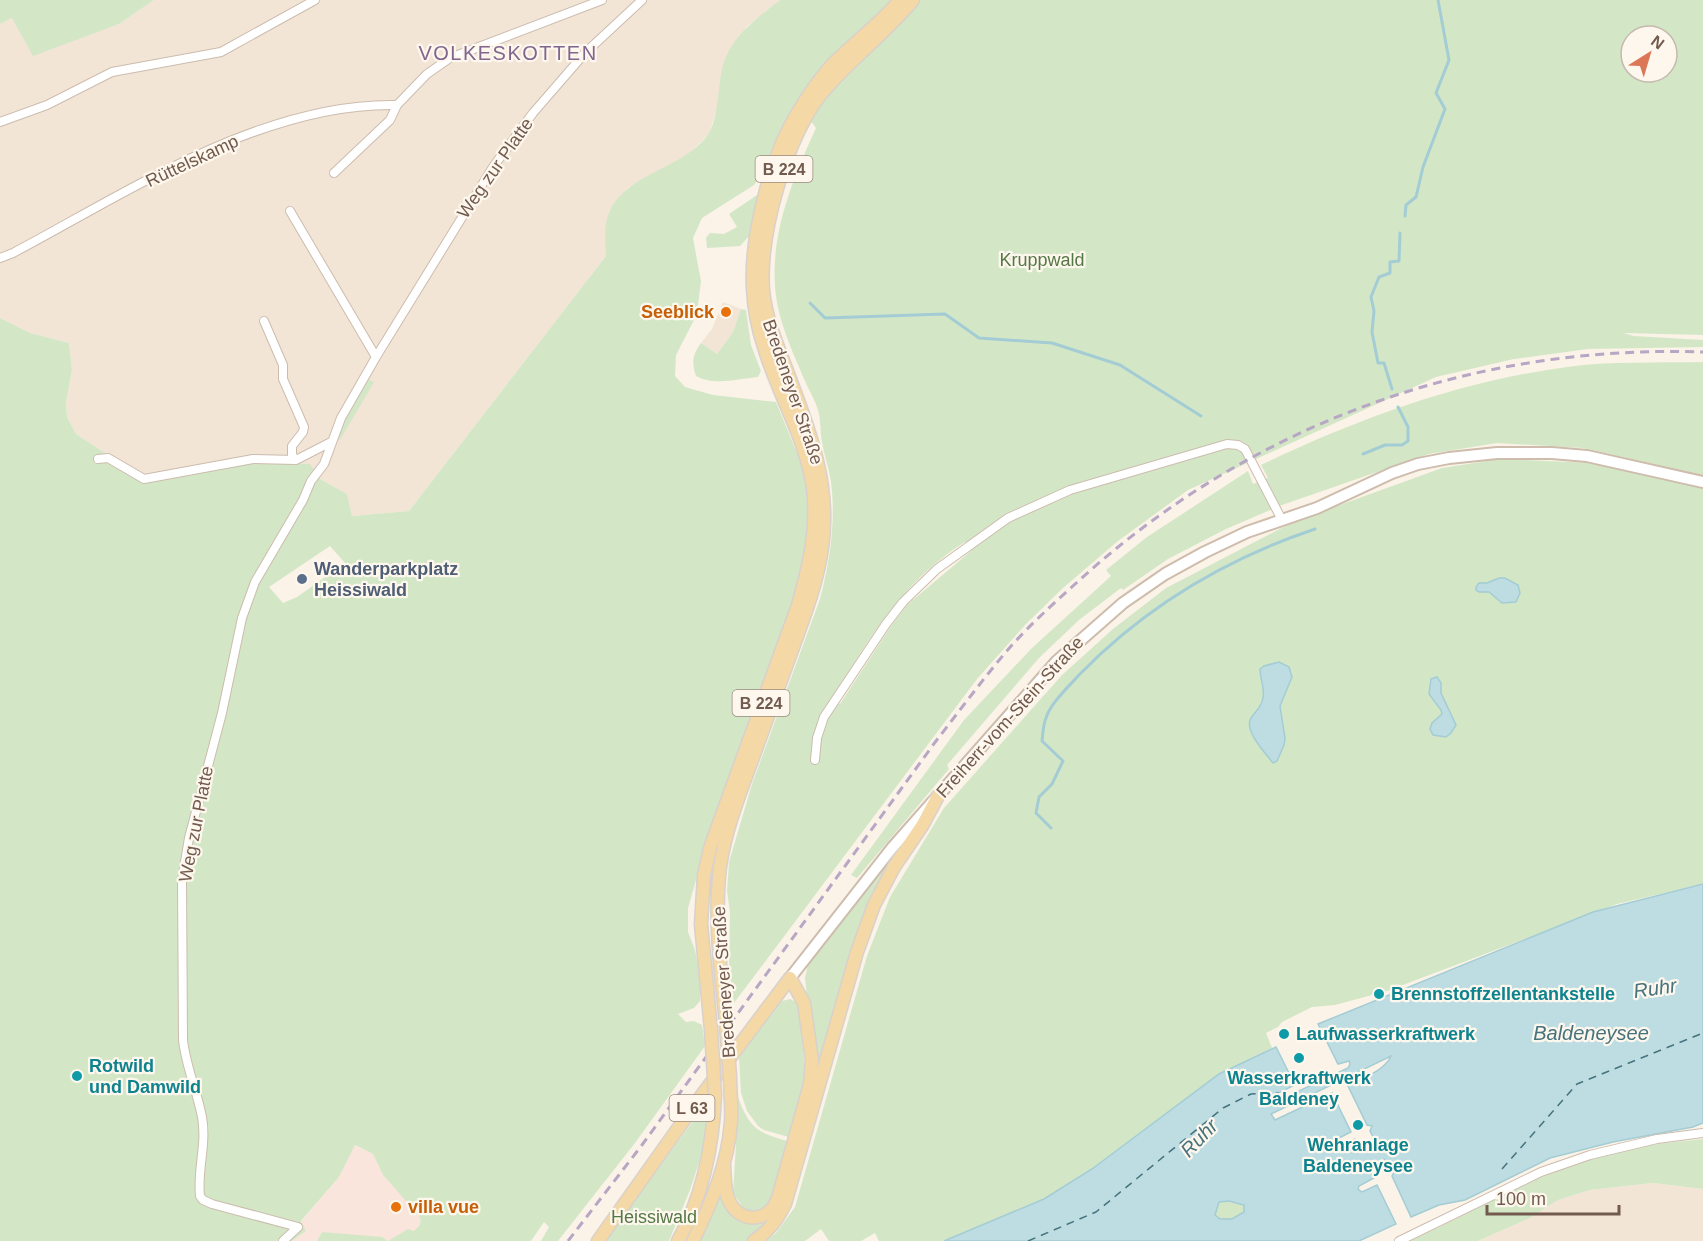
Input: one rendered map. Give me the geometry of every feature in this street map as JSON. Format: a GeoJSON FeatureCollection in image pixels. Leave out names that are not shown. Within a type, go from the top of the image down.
{"type":"FeatureCollection","features":[{"type":"Feature","properties":{"kind":"main road","name":"Bredeneyer Straße"},"geometry":{"type":"LineString","coordinates":[[678,1241],[694,1205],[712,1144],[714,1095],[711,1030],[701,924],[701,902],[710,848],[798,604],[808,570],[815,518],[809,466],[764,347],[757,320],[753,291],[753,267],[761,213],[780,148],[812,89],[832,65],[900,0]]}},
{"type":"Feature","properties":{"kind":"main road","name":"Bredeneyer Straße"},"geometry":{"type":"LineString","coordinates":[[693,1241],[724,1165],[731,1121],[730,1076],[719,960],[717,918],[719,876],[740,794],[811,596],[821,556],[825,518],[824,490],[819,464],[767,315],[763,290],[763,268],[771,214],[789,152],[819,96],[840,73],[896,21],[913,0]]}},
{"type":"Feature","properties":{"kind":"main road","name":"Freiherr-vom-Stein-Straße"},"geometry":{"type":"LineString","coordinates":[[790,978],[892,848],[1057,661],[1123,603],[1165,574],[1205,552],[1247,532],[1317,508],[1392,473],[1418,464],[1449,458],[1552,453],[1587,456],[1703,482]]}},
{"type":"Feature","properties":{"kind":"main road"},"geometry":{"type":"LineString","coordinates":[[754,1241],[767,1233],[777,1220],[785,1203],[857,952],[874,905],[894,867],[939,796]]}},
{"type":"Feature","properties":{"kind":"main road"},"geometry":{"type":"LineString","coordinates":[[724,1165],[726,1194],[737,1212],[745,1217],[753,1218],[770,1212],[778,1198],[810,1083],[812,1060],[804,1003],[790,978]]}},
{"type":"Feature","properties":{"kind":"main road","name":"L 63"},"geometry":{"type":"LineString","coordinates":[[598,1241],[790,978]]}},
{"type":"Feature","properties":{"kind":"street"},"geometry":{"type":"LineString","coordinates":[[0,122],[47,105],[112,72],[221,52],[315,0]]}},
{"type":"Feature","properties":{"kind":"street"},"geometry":{"type":"LineString","coordinates":[[334,173],[390,120],[397,105],[427,74],[450,58],[602,0]]}},
{"type":"Feature","properties":{"kind":"street","name":"Weg zur Platte"},"geometry":{"type":"LineString","coordinates":[[283,1241],[298,1227],[212,1204],[200,1196],[204,1142],[202,1117],[185,1056],[183,1040],[182,880],[191,827],[222,713],[246,603],[255,582],[303,500],[311,481],[324,464],[341,418],[498,159],[533,113],[585,53],[642,0]]}},
{"type":"Feature","properties":{"kind":"street","name":"Rüttelskamp"},"geometry":{"type":"LineString","coordinates":[[0,258],[180,163],[284,121],[322,112],[376,104],[397,105]]}},
{"type":"Feature","properties":{"kind":"street"},"geometry":{"type":"LineString","coordinates":[[290,211],[376,357]]}},
{"type":"Feature","properties":{"kind":"street"},"geometry":{"type":"LineString","coordinates":[[264,321],[283,365],[283,379],[304,427],[303,432],[292,446],[292,455],[296,460]]}},
{"type":"Feature","properties":{"kind":"street"},"geometry":{"type":"LineString","coordinates":[[98,459],[108,458],[144,479],[253,459],[296,460],[331,442]]}},
{"type":"Feature","properties":{"kind":"street"},"geometry":{"type":"LineString","coordinates":[[815,760],[817,738],[824,717],[903,602],[937,569],[1008,518],[1070,490],[1227,444],[1238,445],[1245,449],[1282,520]]}},
{"type":"Feature","properties":{"kind":"street"},"geometry":{"type":"LineString","coordinates":[[1399,1241],[1541,1172],[1590,1155],[1657,1139],[1703,1133]]}},
{"type":"Feature","properties":{"kind":"shaded area"},"geometry":{"type":"Polygon","coordinates":[[[154,0],[780,0],[746,27],[709,134],[688,155],[628,188],[606,224],[606,256],[409,511],[352,516],[347,494],[320,479],[255,462],[142,483],[105,461],[108,455],[76,434],[67,417],[66,402],[72,370],[69,343],[30,333],[0,318],[0,24],[12,18],[90,34],[119,24],[154,0]]]}},
{"type":"Feature","properties":{"kind":"shaded area"},"geometry":{"type":"Polygon","coordinates":[[[723,302],[741,309],[733,332],[717,354],[701,343],[712,329],[723,302]]]}},
{"type":"Feature","properties":{"kind":"shaded area"},"geometry":{"type":"Polygon","coordinates":[[[354,1145],[373,1154],[383,1175],[419,1216],[421,1221],[419,1227],[388,1241],[322,1232],[317,1241],[292,1241],[306,1231],[301,1222],[339,1177],[354,1145]]]}},
{"type":"Feature","properties":{"kind":"shaded area"},"geometry":{"type":"Polygon","coordinates":[[[1653,1183],[1703,1189],[1703,1241],[1478,1241],[1530,1218],[1558,1200],[1590,1190],[1653,1183]]]}},
{"type":"Feature","properties":{"kind":"green space"},"geometry":{"type":"Polygon","coordinates":[[[0,0],[154,0],[119,24],[33,56],[12,18],[0,24],[0,0]]]}},
{"type":"Feature","properties":{"kind":"green space"},"geometry":{"type":"Polygon","coordinates":[[[780,0],[892,0],[830,59],[810,82],[783,127],[764,172],[754,185],[702,218],[693,238],[701,281],[698,305],[694,320],[676,355],[675,376],[685,387],[713,395],[776,402],[804,470],[810,503],[809,544],[794,602],[710,831],[688,908],[688,932],[695,950],[700,976],[700,1001],[694,1008],[678,1014],[686,1022],[694,1021],[702,1025],[705,1046],[635,1143],[558,1241],[541,1241],[549,1227],[544,1222],[531,1241],[388,1241],[408,1229],[414,1231],[421,1221],[383,1175],[373,1154],[355,1145],[339,1177],[301,1221],[306,1231],[292,1241],[0,1241],[0,318],[30,333],[69,343],[72,370],[66,402],[67,417],[76,434],[108,455],[105,461],[142,483],[255,462],[310,464],[320,479],[347,494],[352,516],[409,511],[606,256],[606,224],[612,207],[622,194],[681,158],[707,136],[716,113],[722,69],[731,47],[745,30],[780,0]],[[330,546],[269,587],[283,603],[297,597],[345,563],[330,546]]]}},
{"type":"Feature","properties":{"kind":"green space","name":"Kruppwald"},"geometry":{"type":"Polygon","coordinates":[[[920,0],[1703,0],[1703,335],[1623,333],[1634,336],[1703,340],[1703,347],[1588,349],[1514,359],[1436,377],[1188,490],[1118,541],[1063,588],[1026,624],[977,679],[734,1003],[729,967],[730,912],[727,891],[729,862],[752,784],[820,599],[827,570],[832,526],[831,482],[822,442],[819,414],[790,346],[776,298],[775,265],[780,224],[792,185],[816,128],[810,120],[847,72],[895,29],[920,0]],[[965,542],[932,566],[918,580],[879,626],[831,699],[840,704],[907,605],[971,551],[965,542]]]}},
{"type":"Feature","properties":{"kind":"green space"},"geometry":{"type":"Polygon","coordinates":[[[760,193],[752,233],[740,246],[707,248],[706,238],[710,233],[724,234],[737,227],[729,214],[760,193]]]}},
{"type":"Feature","properties":{"kind":"green space"},"geometry":{"type":"Polygon","coordinates":[[[741,309],[746,310],[751,345],[761,371],[758,377],[710,381],[696,376],[693,362],[698,347],[701,343],[717,354],[733,332],[741,309]]]}},
{"type":"Feature","properties":{"kind":"green space"},"geometry":{"type":"Polygon","coordinates":[[[1703,362],[1703,475],[1583,448],[1497,443],[1429,454],[1282,505],[1226,529],[1168,559],[1123,590],[1121,588],[1079,620],[1039,658],[947,765],[949,769],[857,878],[851,875],[964,720],[1032,648],[1111,576],[1106,570],[1147,537],[1248,471],[1253,484],[1268,478],[1261,465],[1297,448],[1372,417],[1448,392],[1488,382],[1527,373],[1583,365],[1703,362]]]}},
{"type":"Feature","properties":{"kind":"green space"},"geometry":{"type":"Polygon","coordinates":[[[368,379],[374,382],[340,440],[337,437],[344,420],[368,379]]]}},
{"type":"Feature","properties":{"kind":"green space"},"geometry":{"type":"Polygon","coordinates":[[[1500,459],[1594,463],[1703,486],[1703,884],[1617,904],[1387,991],[1335,1005],[1312,1007],[1266,1033],[1272,1048],[1219,1074],[1092,1169],[1044,1199],[944,1241],[879,1241],[875,1233],[861,1241],[829,1241],[821,1229],[805,1241],[766,1241],[776,1233],[795,1207],[867,956],[890,897],[944,808],[1062,675],[1113,629],[1166,588],[1293,522],[1442,468],[1500,459]]]}},
{"type":"Feature","properties":{"kind":"green space"},"geometry":{"type":"Polygon","coordinates":[[[901,847],[816,1081],[805,978],[808,964],[901,847]]]}},
{"type":"Feature","properties":{"kind":"green space"},"geometry":{"type":"Polygon","coordinates":[[[790,999],[798,1003],[806,1076],[792,1138],[764,1130],[758,1126],[747,1111],[741,1093],[739,1057],[782,1001],[790,999]]]}},
{"type":"Feature","properties":{"kind":"green space"},"geometry":{"type":"Polygon","coordinates":[[[736,1092],[749,1121],[769,1135],[791,1142],[773,1198],[763,1210],[744,1209],[733,1193],[736,1092]]]}},
{"type":"Feature","properties":{"kind":"green space","name":"Heissiwald"},"geometry":{"type":"Polygon","coordinates":[[[707,1102],[708,1135],[690,1190],[669,1241],[605,1241],[707,1102]]]}},
{"type":"Feature","properties":{"kind":"green space"},"geometry":{"type":"Polygon","coordinates":[[[1703,1139],[1703,1189],[1653,1183],[1590,1190],[1558,1200],[1530,1218],[1478,1241],[1410,1241],[1521,1187],[1590,1158],[1632,1148],[1703,1139]]]}},
{"type":"Feature","properties":{"kind":"green space"},"geometry":{"type":"Polygon","coordinates":[[[722,1182],[740,1218],[781,1205],[753,1239],[699,1241],[722,1182]]]}},
{"type":"Feature","properties":{"kind":"green space"},"geometry":{"type":"Polygon","coordinates":[[[1229,1201],[1244,1205],[1244,1212],[1232,1219],[1220,1219],[1215,1215],[1219,1202],[1229,1201]]]}},
{"type":"Feature","properties":{"kind":"green space"},"geometry":{"type":"Polygon","coordinates":[[[322,1232],[382,1237],[388,1241],[317,1241],[322,1232]]]}},
{"type":"Feature","properties":{"kind":"water"},"geometry":{"type":"Polygon","coordinates":[[[1505,578],[1518,585],[1520,593],[1516,602],[1502,603],[1489,592],[1476,590],[1479,583],[1487,583],[1505,578]]]}},
{"type":"Feature","properties":{"kind":"water"},"geometry":{"type":"Polygon","coordinates":[[[1279,662],[1289,667],[1292,677],[1280,706],[1284,745],[1277,761],[1273,763],[1256,742],[1249,723],[1263,698],[1260,669],[1279,662]]]}},
{"type":"Feature","properties":{"kind":"water"},"geometry":{"type":"Polygon","coordinates":[[[1437,677],[1441,683],[1441,693],[1456,725],[1446,737],[1433,735],[1430,729],[1432,723],[1442,714],[1429,694],[1431,679],[1437,677]]]}},
{"type":"Feature","properties":{"kind":"water","name":"Baldeneysee"},"geometry":{"type":"Polygon","coordinates":[[[1703,884],[1703,1123],[1550,1158],[1465,1200],[1439,1205],[1411,1217],[1392,1176],[1394,1172],[1390,1171],[1370,1131],[1372,1126],[1367,1125],[1348,1086],[1378,1070],[1391,1056],[1271,1114],[1275,1120],[1332,1093],[1351,1132],[1337,1139],[1336,1143],[1341,1146],[1355,1139],[1374,1178],[1359,1186],[1358,1189],[1362,1192],[1377,1185],[1396,1224],[1359,1241],[944,1241],[1044,1199],[1092,1169],[1219,1074],[1276,1047],[1292,1079],[1299,1077],[1301,1082],[1266,1099],[1269,1105],[1348,1068],[1349,1061],[1338,1064],[1318,1024],[1593,912],[1703,884]],[[1229,1201],[1219,1202],[1215,1215],[1220,1219],[1232,1219],[1244,1212],[1244,1205],[1229,1201]]]}},
{"type":"Feature","properties":{"kind":"waterway"},"geometry":{"type":"LineString","coordinates":[[1405,216],[1406,205],[1416,197],[1423,167],[1445,109],[1436,93],[1449,60],[1438,0]]}},
{"type":"Feature","properties":{"kind":"waterway"},"geometry":{"type":"LineString","coordinates":[[1392,389],[1384,363],[1378,363],[1372,332],[1374,311],[1371,297],[1379,277],[1390,273],[1390,262],[1399,261],[1400,233]]}},
{"type":"Feature","properties":{"kind":"waterway"},"geometry":{"type":"LineString","coordinates":[[810,303],[825,318],[945,314],[979,338],[1052,343],[1120,365],[1201,416]]}},
{"type":"Feature","properties":{"kind":"waterway"},"geometry":{"type":"LineString","coordinates":[[1363,454],[1385,445],[1402,445],[1408,441],[1408,427],[1398,407]]}},
{"type":"Feature","properties":{"kind":"waterway"},"geometry":{"type":"LineString","coordinates":[[1051,828],[1036,813],[1039,797],[1052,784],[1063,761],[1042,741],[1048,713],[1060,695],[1104,650],[1159,607],[1188,588],[1250,555],[1315,529]]}},
{"type":"Feature","properties":{"kind":"waterway"},"geometry":{"type":"LineString","coordinates":[[1343,1168],[1399,1143]]}},
{"type":"Feature","properties":{"kind":"ferry route"},"geometry":{"type":"LineString","coordinates":[[1502,1169],[1577,1084],[1703,1033]]}},
{"type":"Feature","properties":{"kind":"ferry route"},"geometry":{"type":"LineString","coordinates":[[1028,1241],[1096,1212],[1223,1108],[1251,1094],[1279,1093]]}},
{"type":"Feature","properties":{"kind":"railway"},"geometry":{"type":"LineString","coordinates":[[568,1241],[642,1145],[936,741],[992,669],[1019,637],[1050,607],[1141,529],[1212,480],[1287,439],[1365,406],[1446,380],[1530,363],[1616,353],[1703,352]]}},
{"type":"Feature","properties":{"kind":"place","name":"Seeblick"},"geometry":{"type":"Point","coordinates":[726,312]}},
{"type":"Feature","properties":{"kind":"place","name":"Wanderparkplatz Heissiwald"},"geometry":{"type":"Point","coordinates":[302,579]}},
{"type":"Feature","properties":{"kind":"place","name":"Brennstoffzellentankstelle"},"geometry":{"type":"Point","coordinates":[1379,994]}},
{"type":"Feature","properties":{"kind":"place","name":"Laufwasserkraftwerk"},"geometry":{"type":"Point","coordinates":[1284,1034]}},
{"type":"Feature","properties":{"kind":"place","name":"Wasserkraftwerk Baldeney"},"geometry":{"type":"Point","coordinates":[1299,1058]}},
{"type":"Feature","properties":{"kind":"place","name":"Rotwild und Damwild"},"geometry":{"type":"Point","coordinates":[77,1076]}},
{"type":"Feature","properties":{"kind":"place","name":"Wehranlage Baldeneysee"},"geometry":{"type":"Point","coordinates":[1358,1125]}},
{"type":"Feature","properties":{"kind":"place","name":"villa vue"},"geometry":{"type":"Point","coordinates":[396,1207]}},
{"type":"Feature","properties":{"kind":"district","name":"VOLKESKOTTEN"},"geometry":{"type":"Point","coordinates":[508,53]}},
{"type":"Feature","properties":{"kind":"water label","name":"Ruhr"},"geometry":{"type":"Point","coordinates":[1655,988]}},
{"type":"Feature","properties":{"kind":"water label","name":"Ruhr"},"geometry":{"type":"Point","coordinates":[1199,1138]}}]}
